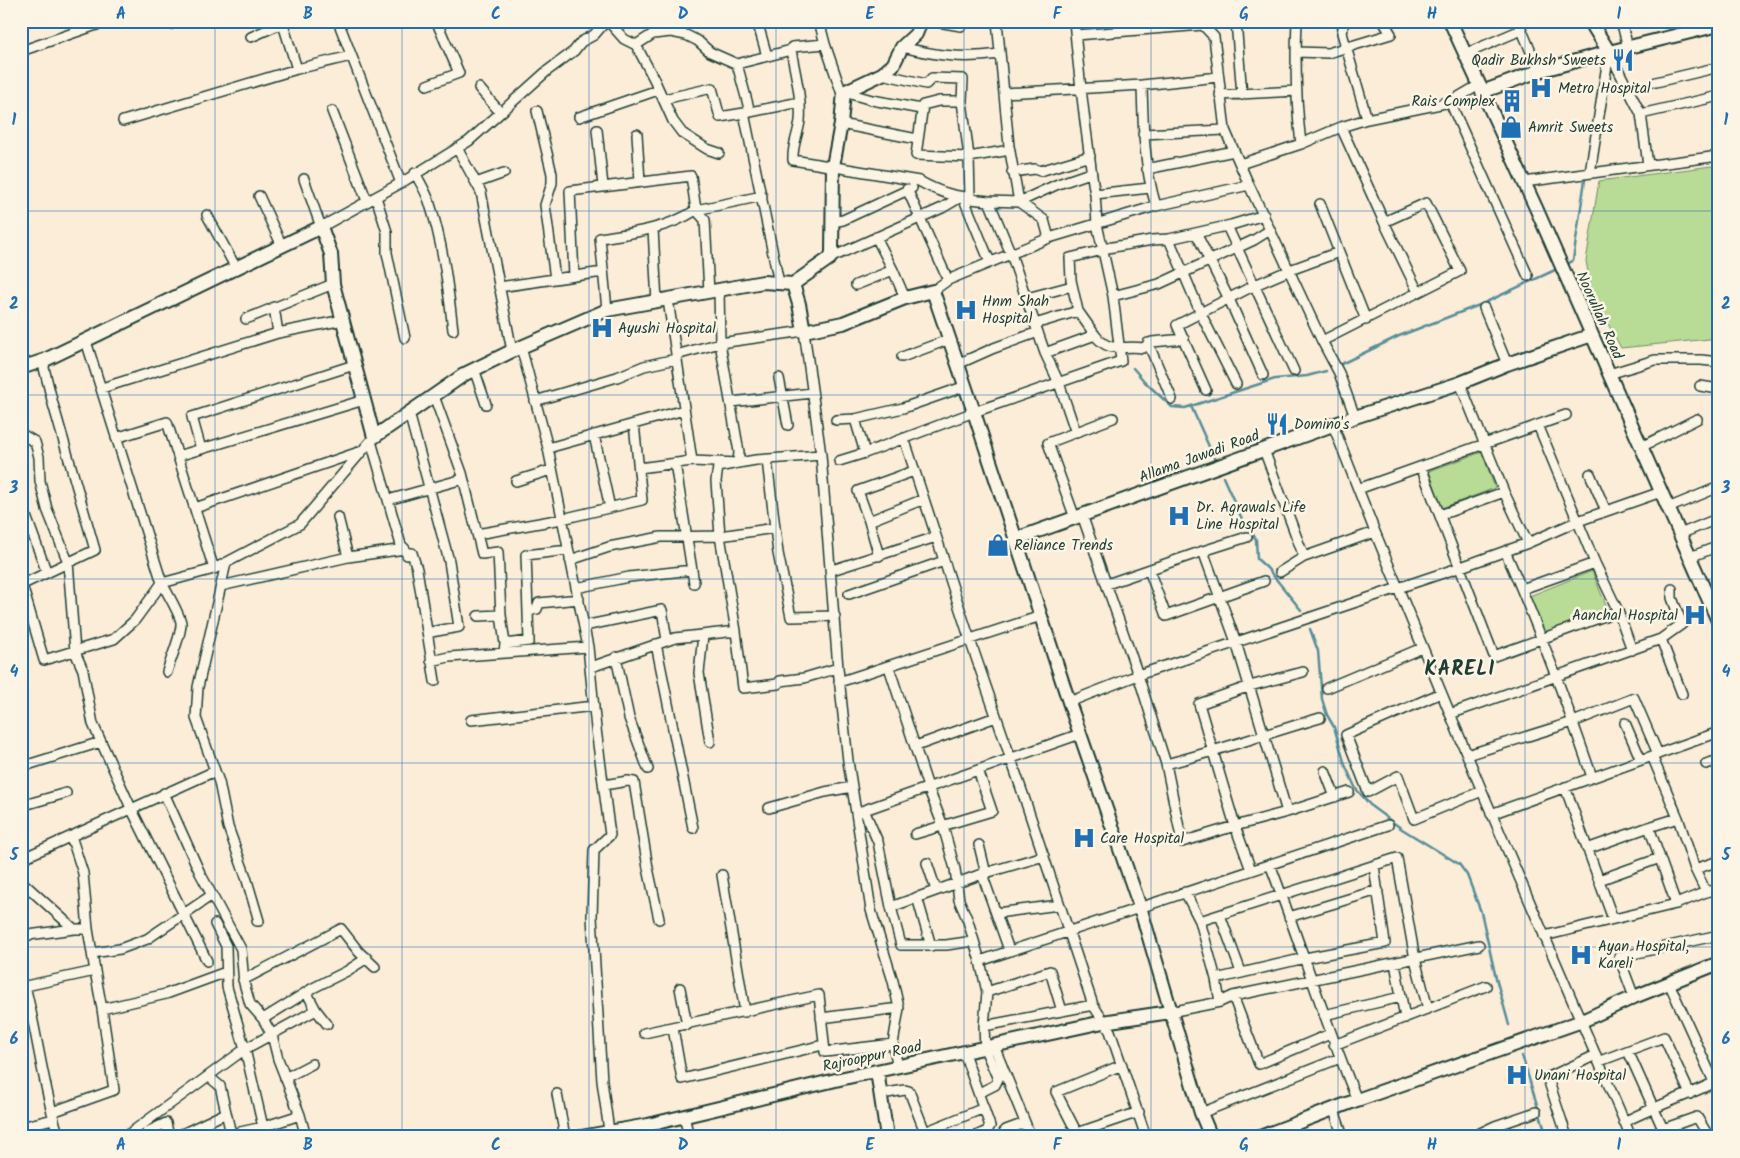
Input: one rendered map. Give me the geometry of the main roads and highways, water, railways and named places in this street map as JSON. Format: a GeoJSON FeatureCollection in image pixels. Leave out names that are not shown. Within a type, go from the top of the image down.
{"type":"FeatureCollection","features":[{"type":"Feature","properties":{"kind":"waterway"},"geometry":{"type":"LineString","coordinates":[[1568,264],[1573,260],[1585,180]]}},
{"type":"Feature","properties":{"kind":"waterway"},"geometry":{"type":"LineString","coordinates":[[1337,366],[1399,336],[1482,304],[1555,270]]}},
{"type":"Feature","properties":{"kind":"waterway"},"geometry":{"type":"LineString","coordinates":[[1133,368],[1172,407],[1185,408],[1275,379],[1307,376],[1326,371]]}},
{"type":"Feature","properties":{"kind":"waterway"},"geometry":{"type":"LineString","coordinates":[[1191,406],[1215,460]]}},
{"type":"Feature","properties":{"kind":"waterway"},"geometry":{"type":"LineString","coordinates":[[1223,477],[1241,517],[1256,539],[1257,559],[1267,568],[1301,610]]}},
{"type":"Feature","properties":{"kind":"waterway"},"geometry":{"type":"LineString","coordinates":[[1310,629],[1318,651],[1322,699],[1327,715],[1334,727],[1345,765],[1356,789],[1372,807],[1402,829],[1459,864],[1467,875],[1481,912],[1509,1025]]}},
{"type":"Feature","properties":{"kind":"waterway"},"geometry":{"type":"LineString","coordinates":[[1522,1056],[1547,1137]]}},
{"type":"Feature","properties":{"kind":"place","name":"Qadir Bukhsh Sweets"},"geometry":{"type":"Point","coordinates":[1623,60]}},
{"type":"Feature","properties":{"kind":"place","name":"Metro Hospital"},"geometry":{"type":"Point","coordinates":[1541,88]}},
{"type":"Feature","properties":{"kind":"place","name":"Rais Complex"},"geometry":{"type":"Point","coordinates":[1512,101]}},
{"type":"Feature","properties":{"kind":"place","name":"Amrit Sweets"},"geometry":{"type":"Point","coordinates":[1511,127]}},
{"type":"Feature","properties":{"kind":"place","name":"Hnm Shah Hospital"},"geometry":{"type":"Point","coordinates":[966,310]}},
{"type":"Feature","properties":{"kind":"place","name":"Ayushi Hospital"},"geometry":{"type":"Point","coordinates":[602,328]}},
{"type":"Feature","properties":{"kind":"place","name":"Domino's"},"geometry":{"type":"Point","coordinates":[1277,424]}},
{"type":"Feature","properties":{"kind":"place","name":"Dr. Agrawals Life Line Hospital"},"geometry":{"type":"Point","coordinates":[1179,516]}},
{"type":"Feature","properties":{"kind":"place","name":"Reliance Trends"},"geometry":{"type":"Point","coordinates":[998,545]}},
{"type":"Feature","properties":{"kind":"place","name":"Aanchal Hospital"},"geometry":{"type":"Point","coordinates":[1695,615]}},
{"type":"Feature","properties":{"kind":"place","name":"Care Hospital"},"geometry":{"type":"Point","coordinates":[1084,838]}},
{"type":"Feature","properties":{"kind":"place","name":"Ayan Hospital, Kareli"},"geometry":{"type":"Point","coordinates":[1581,955]}},
{"type":"Feature","properties":{"kind":"place","name":"Unani Hospital"},"geometry":{"type":"Point","coordinates":[1517,1075]}},
{"type":"Feature","properties":{"kind":"district","name":"KARELI"},"geometry":{"type":"Point","coordinates":[1460,668]}}]}
